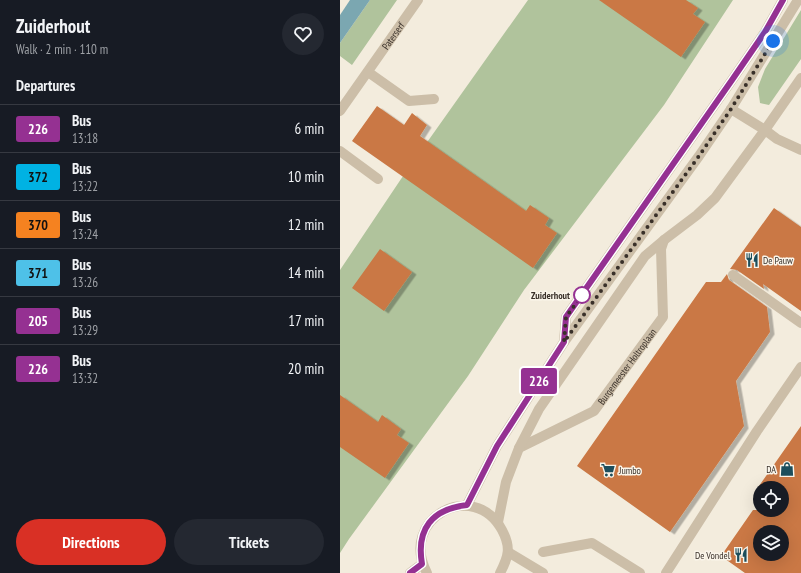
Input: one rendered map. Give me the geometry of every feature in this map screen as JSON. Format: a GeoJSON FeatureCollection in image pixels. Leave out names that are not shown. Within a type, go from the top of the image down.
{"type":"FeatureCollection","features":[{"type":"Feature","properties":{"kind":"street","name":"Paterserf"},"geometry":{"type":"LineString","coordinates":[[340,111],[418,0]]}},
{"type":"Feature","properties":{"kind":"street"},"geometry":{"type":"LineString","coordinates":[[564,342],[566,317],[765,32],[783,0]]}},
{"type":"Feature","properties":{"kind":"street"},"geometry":{"type":"LineString","coordinates":[[467,505],[497,446],[564,342],[699,156],[731,109],[798,0]]}},
{"type":"Feature","properties":{"kind":"street"},"geometry":{"type":"LineString","coordinates":[[368,72],[409,101],[434,99]]}},
{"type":"Feature","properties":{"kind":"street"},"geometry":{"type":"LineString","coordinates":[[498,522],[504,490],[519,448],[539,409],[556,383],[645,256],[697,215],[715,198],[801,78]]}},
{"type":"Feature","properties":{"kind":"street"},"geometry":{"type":"LineString","coordinates":[[780,109],[801,90]]}},
{"type":"Feature","properties":{"kind":"street"},"geometry":{"type":"LineString","coordinates":[[731,109],[765,130],[777,140],[801,150]]}},
{"type":"Feature","properties":{"kind":"street"},"geometry":{"type":"LineString","coordinates":[[340,151],[378,179]]}},
{"type":"Feature","properties":{"kind":"street","name":"Burgemeester Holtroplaan"},"geometry":{"type":"LineString","coordinates":[[519,448],[594,411],[663,317],[661,249],[664,240]]}},
{"type":"Feature","properties":{"kind":"street"},"geometry":{"type":"LineString","coordinates":[[733,275],[801,323]]}},
{"type":"Feature","properties":{"kind":"street"},"geometry":{"type":"LineString","coordinates":[[666,573],[757,431],[801,367]]}},
{"type":"Feature","properties":{"kind":"street"},"geometry":{"type":"LineString","coordinates":[[427,573],[422,564],[420,551],[421,538],[427,526],[436,516],[447,509],[467,505],[484,510],[498,522],[506,539],[508,552],[505,564],[500,573]]}},
{"type":"Feature","properties":{"kind":"street"},"geometry":{"type":"LineString","coordinates":[[543,552],[592,543],[640,573]]}},
{"type":"Feature","properties":{"kind":"street"},"geometry":{"type":"LineString","coordinates":[[508,552],[543,573]]}},
{"type":"Feature","properties":{"kind":"street"},"geometry":{"type":"LineString","coordinates":[[410,573],[422,564]]}},
{"type":"Feature","properties":{"kind":"green space"},"geometry":{"type":"Polygon","coordinates":[[[370,0],[397,0],[352,65],[340,56],[340,43],[370,0]]]}},
{"type":"Feature","properties":{"kind":"green space"},"geometry":{"type":"Polygon","coordinates":[[[528,0],[733,0],[664,105],[524,290],[468,376],[340,553],[340,270],[401,179],[528,0]]]}},
{"type":"Feature","properties":{"kind":"green space"},"geometry":{"type":"Polygon","coordinates":[[[801,10],[801,59],[769,105],[760,103],[758,87],[765,69],[801,10]]]}},
{"type":"Feature","properties":{"kind":"water"},"geometry":{"type":"Polygon","coordinates":[[[350,0],[370,0],[340,43],[340,15],[350,0]]]}},
{"type":"Feature","properties":{"kind":"building"},"geometry":{"type":"Polygon","coordinates":[[[599,0],[686,0],[698,8],[693,14],[705,22],[681,57],[599,0]]]}},
{"type":"Feature","properties":{"kind":"building"},"geometry":{"type":"Polygon","coordinates":[[[377,106],[404,125],[412,113],[427,125],[420,136],[526,211],[530,205],[549,218],[545,225],[557,233],[533,268],[352,141],[377,106]]]}},
{"type":"Feature","properties":{"kind":"building"},"geometry":{"type":"Polygon","coordinates":[[[774,208],[801,227],[801,311],[763,284],[764,289],[737,270],[730,269],[774,208]]]}},
{"type":"Feature","properties":{"kind":"building"},"geometry":{"type":"Polygon","coordinates":[[[380,249],[412,272],[384,311],[352,288],[380,249]]]}},
{"type":"Feature","properties":{"kind":"building"},"geometry":{"type":"Polygon","coordinates":[[[727,274],[729,280],[767,307],[770,332],[736,381],[744,426],[670,532],[577,466],[706,282],[721,282],[727,274]]]}},
{"type":"Feature","properties":{"kind":"building"},"geometry":{"type":"Polygon","coordinates":[[[340,395],[378,422],[382,415],[401,429],[397,435],[409,443],[385,478],[340,447],[340,395]]]}},
{"type":"Feature","properties":{"kind":"building"},"geometry":{"type":"Polygon","coordinates":[[[801,426],[801,573],[745,573],[721,556],[753,510],[753,517],[789,517],[789,481],[762,481],[801,426]]]}},
{"type":"Feature","properties":{"kind":"bus line","name":"226"},"geometry":{"type":"LineString","coordinates":[[410,573],[422,564],[420,551],[421,538],[427,526],[436,516],[447,509],[467,505],[497,446],[564,342],[566,317],[643,209],[765,32],[783,0]]}},
{"type":"Feature","properties":{"kind":"place","name":"De Pauw"},"geometry":{"type":"Point","coordinates":[752,260]}},
{"type":"Feature","properties":{"kind":"place","name":"Zuiderhout"},"geometry":{"type":"Point","coordinates":[582,295]}},
{"type":"Feature","properties":{"kind":"place","name":"DA"},"geometry":{"type":"Point","coordinates":[787,469]}},
{"type":"Feature","properties":{"kind":"place","name":"Jumbo"},"geometry":{"type":"Point","coordinates":[608,470]}},
{"type":"Feature","properties":{"kind":"place","name":"De Vondel"},"geometry":{"type":"Point","coordinates":[741,555]}},
{"type":"Feature","properties":{"kind":"route"},"geometry":{"type":"LineString","coordinates":[[582,295],[566,317],[564,342],[699,156],[731,109],[773,41]]}}]}
